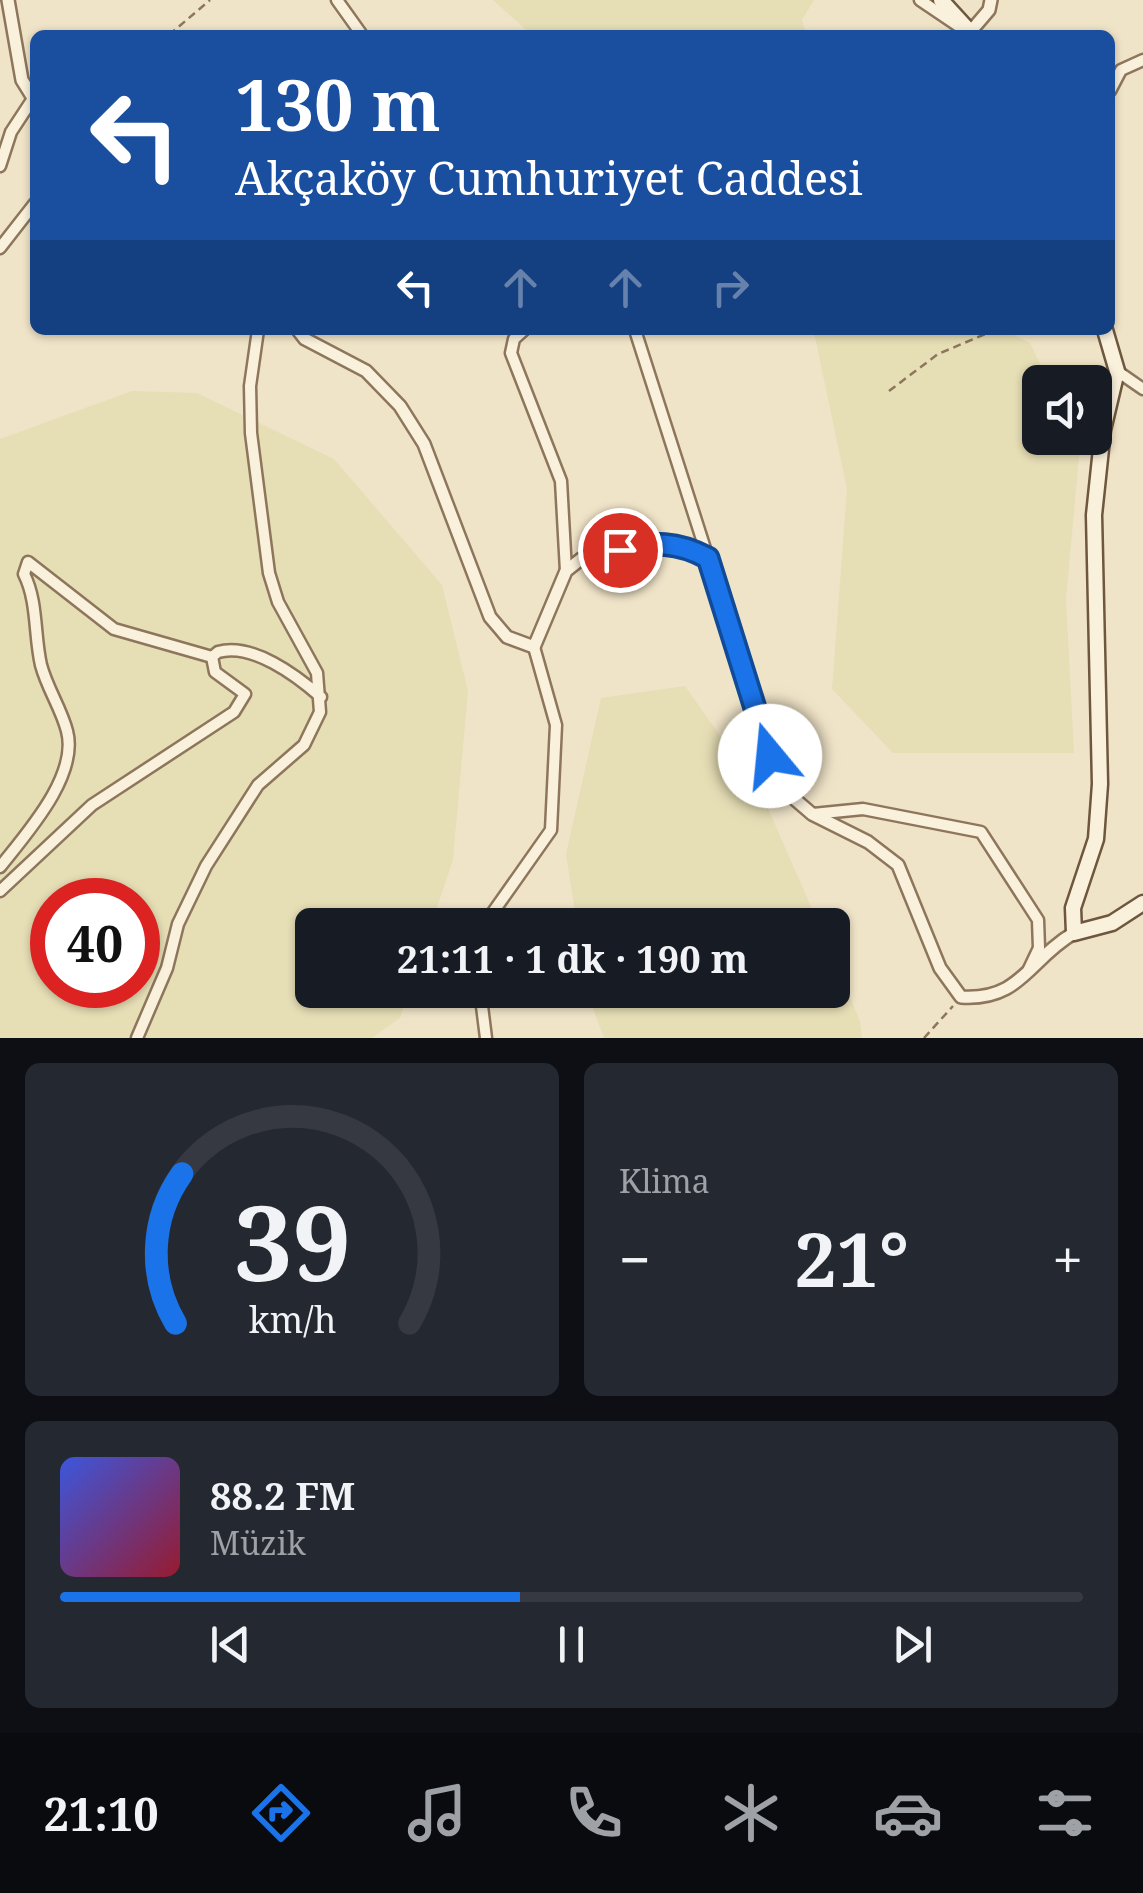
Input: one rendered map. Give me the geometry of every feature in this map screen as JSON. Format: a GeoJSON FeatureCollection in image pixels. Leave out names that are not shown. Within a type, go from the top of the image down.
{"type":"FeatureCollection","features":[{"type":"Feature","properties":{"kind":"main road"},"geometry":{"type":"LineString","coordinates":[[941,0],[968,30]]}},
{"type":"Feature","properties":{"kind":"main road"},"geometry":{"type":"LineString","coordinates":[[1106,335],[1117,371],[1103,430],[1094,516],[1100,784],[1096,839],[1073,908],[1074,933],[1112,923],[1143,903]]}},
{"type":"Feature","properties":{"kind":"street"},"geometry":{"type":"LineString","coordinates":[[8,0],[22,80],[30,93]]}},
{"type":"Feature","properties":{"kind":"street"},"geometry":{"type":"LineString","coordinates":[[337,0],[358,30]]}},
{"type":"Feature","properties":{"kind":"street"},"geometry":{"type":"LineString","coordinates":[[920,0],[966,30]]}},
{"type":"Feature","properties":{"kind":"street"},"geometry":{"type":"LineString","coordinates":[[975,30],[991,0]]}},
{"type":"Feature","properties":{"kind":"street"},"geometry":{"type":"LineString","coordinates":[[1115,81],[1121,70],[1143,60]]}},
{"type":"Feature","properties":{"kind":"street"},"geometry":{"type":"LineString","coordinates":[[0,166],[11,132],[30,106]]}},
{"type":"Feature","properties":{"kind":"street"},"geometry":{"type":"LineString","coordinates":[[0,248],[30,209]]}},
{"type":"Feature","properties":{"kind":"street"},"geometry":{"type":"LineString","coordinates":[[136,1038],[167,968],[178,924],[206,866],[258,785],[304,745],[318,718],[318,673],[278,602],[269,573],[251,432],[250,386],[257,335]]}},
{"type":"Feature","properties":{"kind":"street"},"geometry":{"type":"LineString","coordinates":[[302,335],[366,371],[400,406],[424,444],[490,617],[507,637],[534,647]]}},
{"type":"Feature","properties":{"kind":"street"},"geometry":{"type":"LineString","coordinates":[[496,908],[552,830],[556,725],[534,647],[566,571],[561,481],[512,354],[518,335]]}},
{"type":"Feature","properties":{"kind":"street"},"geometry":{"type":"LineString","coordinates":[[637,335],[784,790],[812,814],[868,842],[898,866],[940,968],[961,996],[998,996],[1027,975],[1052,946],[1074,933]]}},
{"type":"Feature","properties":{"kind":"street"},"geometry":{"type":"LineString","coordinates":[[1117,371],[1143,389]]}},
{"type":"Feature","properties":{"kind":"street"},"geometry":{"type":"LineString","coordinates":[[566,571],[582,560],[659,541],[687,547],[708,558]]}},
{"type":"Feature","properties":{"kind":"street"},"geometry":{"type":"LineString","coordinates":[[0,867],[54,790],[68,749],[68,734],[40,661],[31,588],[24,574],[28,562],[114,628],[212,657],[225,650],[254,656],[298,676],[320,696]]}},
{"type":"Feature","properties":{"kind":"street"},"geometry":{"type":"LineString","coordinates":[[0,892],[92,805],[214,727],[244,701],[242,688],[215,672],[212,657]]}},
{"type":"Feature","properties":{"kind":"street"},"geometry":{"type":"LineString","coordinates":[[812,814],[877,810],[981,832],[1038,920],[1040,948],[1027,975]]}},
{"type":"Feature","properties":{"kind":"street"},"geometry":{"type":"LineString","coordinates":[[482,1008],[486,1038]]}},
{"type":"Feature","properties":{"kind":"path"},"geometry":{"type":"LineString","coordinates":[[176,30],[210,0]]}},
{"type":"Feature","properties":{"kind":"path"},"geometry":{"type":"LineString","coordinates":[[889,391],[938,354],[983,335]]}},
{"type":"Feature","properties":{"kind":"path"},"geometry":{"type":"LineString","coordinates":[[924,1038],[961,996]]}},
{"type":"Feature","properties":{"kind":"shaded area"},"geometry":{"type":"Polygon","coordinates":[[[493,0],[814,0],[802,20],[805,30],[526,30],[493,0]]]}},
{"type":"Feature","properties":{"kind":"shaded area"},"geometry":{"type":"Polygon","coordinates":[[[814,335],[1014,335],[1030,343],[1041,365],[1022,365],[1022,455],[1079,455],[1066,598],[1074,753],[893,753],[832,689],[847,489],[814,335]]]}},
{"type":"Feature","properties":{"kind":"shaded area"},"geometry":{"type":"Polygon","coordinates":[[[132,391],[197,393],[334,459],[442,585],[468,691],[453,860],[437,908],[295,908],[295,1008],[403,1008],[400,1018],[372,1038],[0,1038],[0,439],[132,391]]]}},
{"type":"Feature","properties":{"kind":"shaded area"},"geometry":{"type":"Polygon","coordinates":[[[685,686],[763,797],[812,908],[574,908],[566,854],[601,698],[685,686]]]}},
{"type":"Feature","properties":{"kind":"shaded area"},"geometry":{"type":"Polygon","coordinates":[[[850,997],[862,1038],[604,1038],[593,1008],[850,1008],[850,997]]]}},
{"type":"Feature","properties":{"kind":"route"},"geometry":{"type":"LineString","coordinates":[[620,550],[659,541],[687,547],[708,558],[770,756]]}}]}
